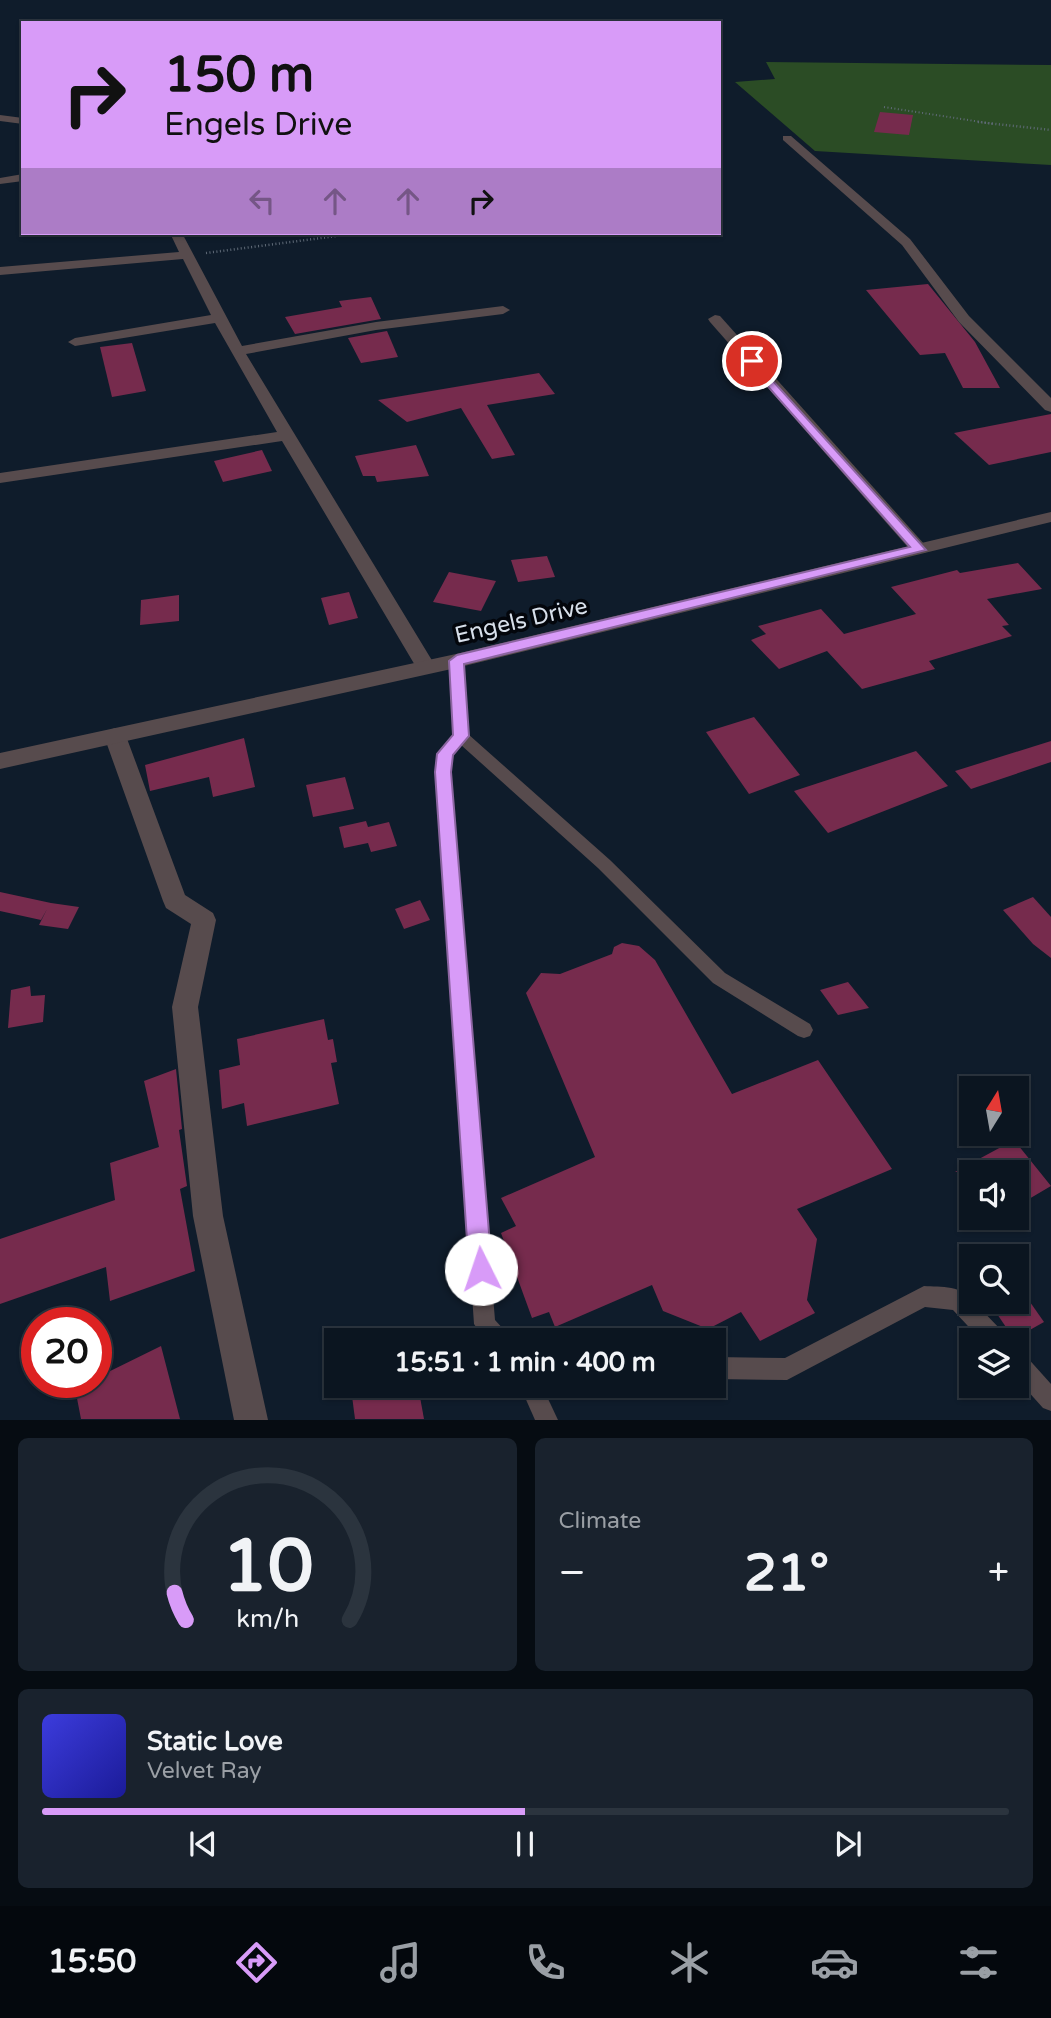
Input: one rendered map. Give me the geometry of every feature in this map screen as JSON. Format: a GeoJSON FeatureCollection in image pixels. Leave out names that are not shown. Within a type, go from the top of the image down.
{"type":"FeatureCollection","features":[{"type":"Feature","properties":{"kind":"street"},"geometry":{"type":"LineString","coordinates":[[0,118],[21,121]]}},
{"type":"Feature","properties":{"kind":"street"},"geometry":{"type":"LineString","coordinates":[[787,138],[906,242],[964,319],[1051,407]]}},
{"type":"Feature","properties":{"kind":"street"},"geometry":{"type":"LineString","coordinates":[[0,181],[21,177]]}},
{"type":"Feature","properties":{"kind":"street"},"geometry":{"type":"LineString","coordinates":[[177,235],[237,351],[426,667]]}},
{"type":"Feature","properties":{"kind":"street"},"geometry":{"type":"LineString","coordinates":[[0,271],[188,255]]}},
{"type":"Feature","properties":{"kind":"street"},"geometry":{"type":"LineString","coordinates":[[237,351],[376,326],[503,310]]}},
{"type":"Feature","properties":{"kind":"street"},"geometry":{"type":"LineString","coordinates":[[75,342],[219,318]]}},
{"type":"Feature","properties":{"kind":"street"},"geometry":{"type":"LineString","coordinates":[[715,319],[919,550]]}},
{"type":"Feature","properties":{"kind":"street"},"geometry":{"type":"LineString","coordinates":[[0,478],[287,435]]}},
{"type":"Feature","properties":{"kind":"street","name":"Engels Drive"},"geometry":{"type":"LineString","coordinates":[[0,761],[457,661],[1051,517]]}},
{"type":"Feature","properties":{"kind":"street"},"geometry":{"type":"LineString","coordinates":[[115,736],[175,901],[204,920],[185,1007],[208,1216],[251,1419]]}},
{"type":"Feature","properties":{"kind":"lane"},"geometry":{"type":"LineString","coordinates":[[457,661],[461,736],[445,754],[443,772],[485,1324],[488,1328]]}},
{"type":"Feature","properties":{"kind":"lane"},"geometry":{"type":"LineString","coordinates":[[461,736],[604,864],[719,978],[804,1030]]}},
{"type":"Feature","properties":{"kind":"lane"},"geometry":{"type":"LineString","coordinates":[[726,1368],[787,1369],[924,1296],[958,1300],[984,1328]]}},
{"type":"Feature","properties":{"kind":"lane"},"geometry":{"type":"LineString","coordinates":[[1029,1376],[1051,1400]]}},
{"type":"Feature","properties":{"kind":"lane"},"geometry":{"type":"LineString","coordinates":[[537,1398],[547,1419]]}},
{"type":"Feature","properties":{"kind":"path"},"geometry":{"type":"LineString","coordinates":[[884,107],[957,120],[1051,130]]}},
{"type":"Feature","properties":{"kind":"path"},"geometry":{"type":"LineString","coordinates":[[188,255],[344,235]]}},
{"type":"Feature","properties":{"kind":"green space"},"geometry":{"type":"Polygon","coordinates":[[[766,62],[1051,65],[1051,165],[815,151],[735,82],[775,79],[766,62]]]}},
{"type":"Feature","properties":{"kind":"building"},"geometry":{"type":"Polygon","coordinates":[[[880,112],[913,115],[909,135],[874,132],[880,112]]]}},
{"type":"Feature","properties":{"kind":"building"},"geometry":{"type":"Polygon","coordinates":[[[928,284],[975,342],[1000,388],[963,388],[945,353],[920,355],[866,290],[928,284]]]}},
{"type":"Feature","properties":{"kind":"building"},"geometry":{"type":"Polygon","coordinates":[[[371,297],[381,319],[295,334],[285,317],[342,307],[339,301],[371,297]]]}},
{"type":"Feature","properties":{"kind":"building"},"geometry":{"type":"Polygon","coordinates":[[[387,331],[398,357],[361,363],[348,338],[387,331]]]}},
{"type":"Feature","properties":{"kind":"building"},"geometry":{"type":"Polygon","coordinates":[[[132,343],[146,391],[112,397],[100,347],[132,343]]]}},
{"type":"Feature","properties":{"kind":"building"},"geometry":{"type":"Polygon","coordinates":[[[539,373],[555,394],[487,405],[515,455],[492,459],[461,408],[407,422],[378,400],[539,373]]]}},
{"type":"Feature","properties":{"kind":"building"},"geometry":{"type":"Polygon","coordinates":[[[1051,414],[1051,452],[989,465],[954,433],[1051,414]]]}},
{"type":"Feature","properties":{"kind":"building"},"geometry":{"type":"Polygon","coordinates":[[[416,445],[429,476],[377,482],[375,476],[363,476],[355,456],[416,445]]]}},
{"type":"Feature","properties":{"kind":"building"},"geometry":{"type":"Polygon","coordinates":[[[262,450],[272,471],[223,482],[214,461],[262,450]]]}},
{"type":"Feature","properties":{"kind":"building"},"geometry":{"type":"Polygon","coordinates":[[[547,556],[555,577],[518,582],[511,560],[547,556]]]}},
{"type":"Feature","properties":{"kind":"building"},"geometry":{"type":"Polygon","coordinates":[[[1018,563],[1042,589],[987,599],[1009,625],[1002,626],[1012,636],[929,661],[935,669],[862,689],[827,651],[779,669],[751,640],[766,634],[758,626],[821,609],[844,634],[916,614],[891,587],[957,570],[960,573],[1018,563]]]}},
{"type":"Feature","properties":{"kind":"building"},"geometry":{"type":"Polygon","coordinates":[[[449,572],[496,581],[481,611],[433,602],[449,572]]]}},
{"type":"Feature","properties":{"kind":"building"},"geometry":{"type":"Polygon","coordinates":[[[349,592],[358,618],[329,625],[321,598],[349,592]]]}},
{"type":"Feature","properties":{"kind":"building"},"geometry":{"type":"Polygon","coordinates":[[[179,595],[179,621],[140,625],[141,600],[179,595]]]}},
{"type":"Feature","properties":{"kind":"building"},"geometry":{"type":"Polygon","coordinates":[[[754,717],[800,775],[749,794],[706,732],[754,717]]]}},
{"type":"Feature","properties":{"kind":"building"},"geometry":{"type":"Polygon","coordinates":[[[244,738],[255,787],[213,797],[209,777],[150,791],[145,765],[244,738]]]}},
{"type":"Feature","properties":{"kind":"building"},"geometry":{"type":"Polygon","coordinates":[[[1051,741],[1051,762],[971,789],[955,771],[1051,741]]]}},
{"type":"Feature","properties":{"kind":"building"},"geometry":{"type":"Polygon","coordinates":[[[916,751],[948,786],[828,833],[794,791],[916,751]]]}},
{"type":"Feature","properties":{"kind":"building"},"geometry":{"type":"Polygon","coordinates":[[[345,777],[354,809],[313,817],[306,785],[345,777]]]}},
{"type":"Feature","properties":{"kind":"building"},"geometry":{"type":"Polygon","coordinates":[[[366,821],[368,827],[389,822],[397,846],[371,852],[368,843],[344,848],[339,827],[366,821]]]}},
{"type":"Feature","properties":{"kind":"building"},"geometry":{"type":"Polygon","coordinates":[[[0,892],[79,907],[68,929],[39,925],[47,909],[41,920],[0,911],[0,892]]]}},
{"type":"Feature","properties":{"kind":"building"},"geometry":{"type":"Polygon","coordinates":[[[1033,897],[1051,917],[1051,958],[1033,944],[1003,910],[1033,897]]]}},
{"type":"Feature","properties":{"kind":"building"},"geometry":{"type":"Polygon","coordinates":[[[420,900],[430,920],[404,929],[395,909],[420,900]]]}},
{"type":"Feature","properties":{"kind":"building"},"geometry":{"type":"Polygon","coordinates":[[[622,943],[639,946],[655,960],[732,1094],[818,1060],[892,1169],[797,1209],[817,1239],[807,1300],[815,1313],[760,1341],[741,1312],[706,1328],[663,1311],[652,1285],[555,1327],[549,1312],[532,1318],[501,1233],[516,1226],[501,1198],[595,1157],[526,993],[541,973],[560,974],[612,954],[614,947],[622,943]]]}},
{"type":"Feature","properties":{"kind":"building"},"geometry":{"type":"Polygon","coordinates":[[[848,982],[869,1008],[838,1015],[820,990],[848,982]]]}},
{"type":"Feature","properties":{"kind":"building"},"geometry":{"type":"Polygon","coordinates":[[[30,986],[31,996],[45,995],[43,1022],[8,1028],[11,990],[30,986]]]}},
{"type":"Feature","properties":{"kind":"building"},"geometry":{"type":"Polygon","coordinates":[[[324,1019],[328,1040],[333,1039],[337,1062],[331,1063],[339,1104],[247,1126],[244,1103],[222,1109],[219,1070],[240,1065],[237,1039],[324,1019]]]}},
{"type":"Feature","properties":{"kind":"building"},"geometry":{"type":"Polygon","coordinates":[[[176,1069],[182,1129],[179,1130],[187,1186],[180,1189],[195,1271],[110,1301],[106,1267],[0,1304],[0,1239],[115,1200],[110,1163],[159,1147],[144,1081],[176,1069]]]}},
{"type":"Feature","properties":{"kind":"building"},"geometry":{"type":"Polygon","coordinates":[[[1003,1146],[1019,1146],[1051,1186],[1029,1199],[1029,1160],[977,1160],[1003,1146]]]}},
{"type":"Feature","properties":{"kind":"building"},"geometry":{"type":"Polygon","coordinates":[[[1029,1302],[1044,1322],[1029,1330],[1029,1328],[1007,1328],[997,1314],[1029,1314],[1029,1302]]]}},
{"type":"Feature","properties":{"kind":"building"},"geometry":{"type":"Polygon","coordinates":[[[161,1346],[180,1419],[81,1419],[77,1398],[112,1398],[112,1370],[161,1346]]]}},
{"type":"Feature","properties":{"kind":"building"},"geometry":{"type":"Polygon","coordinates":[[[352,1398],[420,1398],[424,1419],[355,1419],[352,1398]]]}},
{"type":"Feature","properties":{"kind":"route"},"geometry":{"type":"LineString","coordinates":[[481,1269],[443,772],[445,754],[461,736],[457,661],[919,550],[752,361]]}}]}
